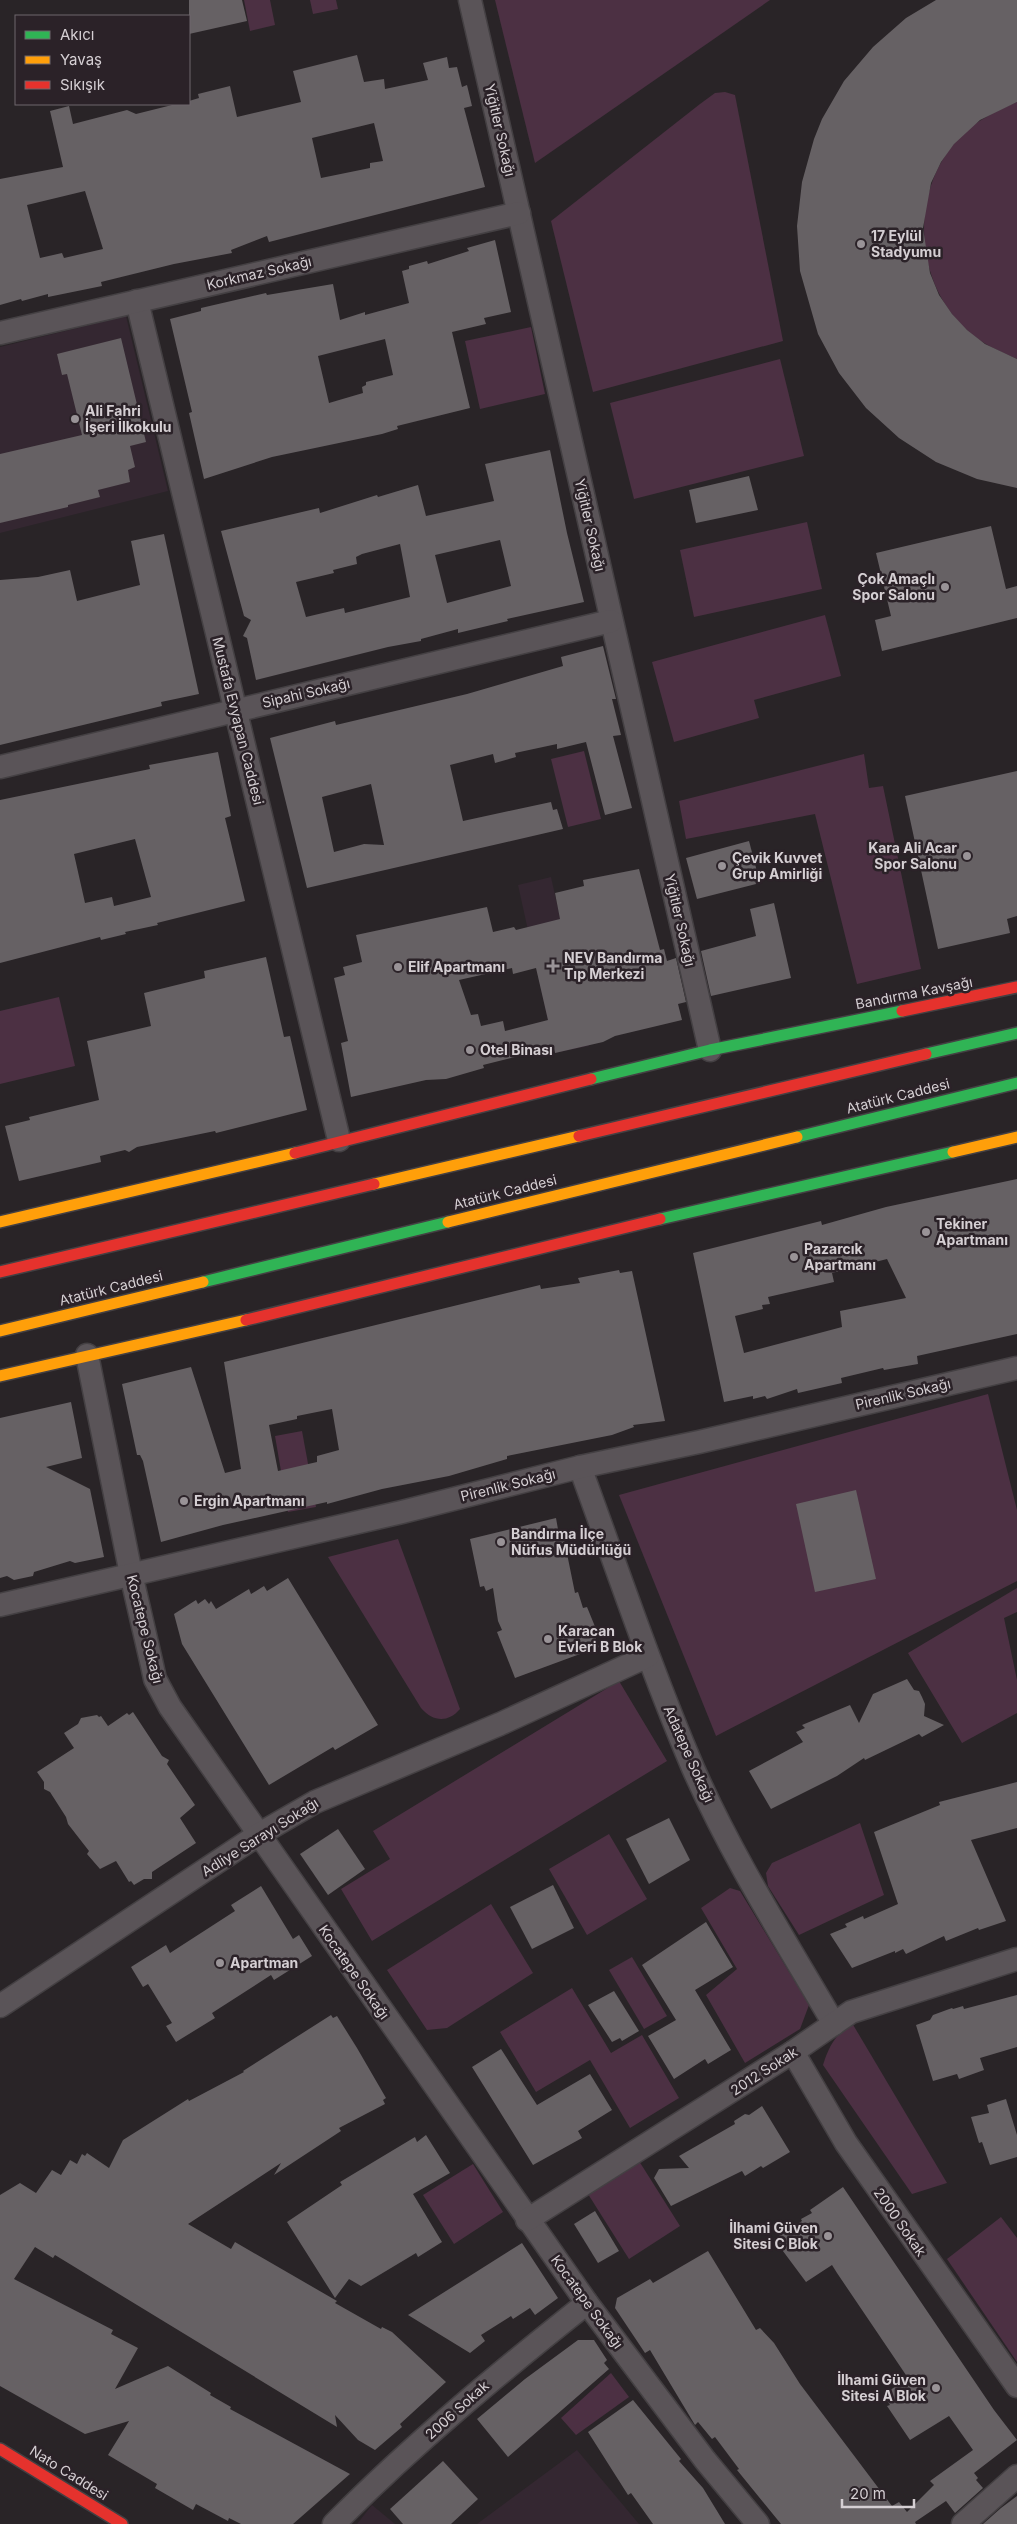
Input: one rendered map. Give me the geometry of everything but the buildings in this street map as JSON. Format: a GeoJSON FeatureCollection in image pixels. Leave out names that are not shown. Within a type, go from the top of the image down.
{"type":"FeatureCollection","features":[{"type":"Feature","properties":{"kind":"main road","name":"Bandırma Kavşağı"},"geometry":{"type":"LineString","coordinates":[[710,1050],[1017,987]]}},
{"type":"Feature","properties":{"kind":"main road"},"geometry":{"type":"LineString","coordinates":[[0,1272],[1017,1033]]}},
{"type":"Feature","properties":{"kind":"main road"},"geometry":{"type":"LineString","coordinates":[[0,1222],[188,1179],[339,1140],[710,1050]]}},
{"type":"Feature","properties":{"kind":"main road","name":"Atatürk Caddesi"},"geometry":{"type":"LineString","coordinates":[[0,1331],[1017,1083]]}},
{"type":"Feature","properties":{"kind":"main road"},"geometry":{"type":"LineString","coordinates":[[0,1376],[212,1328],[658,1219],[1017,1137]]}},
{"type":"Feature","properties":{"kind":"main road","name":"Nato Caddesi"},"geometry":{"type":"LineString","coordinates":[[0,2449],[122,2524]]}},
{"type":"Feature","properties":{"kind":"street","name":"Yiğitler Sokağı"},"geometry":{"type":"LineString","coordinates":[[470,0],[710,1050]]}},
{"type":"Feature","properties":{"kind":"street","name":"Korkmaz Sokağı"},"geometry":{"type":"LineString","coordinates":[[0,333],[518,213]]}},
{"type":"Feature","properties":{"kind":"street","name":"Mustafa Evyapan Caddesi"},"geometry":{"type":"LineString","coordinates":[[137,302],[339,1140]]}},
{"type":"Feature","properties":{"kind":"street","name":"Sipahi Sokağı"},"geometry":{"type":"LineString","coordinates":[[0,767],[611,621]]}},
{"type":"Feature","properties":{"kind":"street","name":"Kocatepe Sokağı"},"geometry":{"type":"LineString","coordinates":[[87,1355],[131,1574],[156,1679],[166,1700],[527,2220],[705,2460],[758,2524]]}},
{"type":"Feature","properties":{"kind":"street","name":"Pirenlik Sokağı"},"geometry":{"type":"LineString","coordinates":[[0,1605],[402,1512],[580,1467],[699,1442],[1017,1368]]}},
{"type":"Feature","properties":{"kind":"street","name":"Adatepe Sokağı"},"geometry":{"type":"LineString","coordinates":[[580,1467],[648,1656],[694,1770],[734,1850],[834,2024]]}},
{"type":"Feature","properties":{"kind":"street","name":"Adliye Sarayı Sokağı"},"geometry":{"type":"LineString","coordinates":[[0,2006],[258,1835],[315,1802],[500,1724],[648,1656]]}},
{"type":"Feature","properties":{"kind":"street","name":"2012 Sokak"},"geometry":{"type":"LineString","coordinates":[[527,2220],[793,2052],[851,2012],[1017,1959]]}},
{"type":"Feature","properties":{"kind":"street","name":"2000 Sokak"},"geometry":{"type":"LineString","coordinates":[[793,2052],[846,2143],[1017,2386]]}},
{"type":"Feature","properties":{"kind":"street","name":"2006 Sokak"},"geometry":{"type":"LineString","coordinates":[[334,2524],[376,2482],[481,2388],[587,2303]]}},
{"type":"Feature","properties":{"kind":"street"},"geometry":{"type":"LineString","coordinates":[[963,2524],[1017,2476]]}},
{"type":"Feature","properties":{"kind":"shaded area"},"geometry":{"type":"Polygon","coordinates":[[[244,0],[270,0],[275,25],[250,31],[244,0]]]}},
{"type":"Feature","properties":{"kind":"shaded area"},"geometry":{"type":"Polygon","coordinates":[[[310,0],[336,0],[338,9],[313,14],[310,0]]]}},
{"type":"Feature","properties":{"kind":"shaded area"},"geometry":{"type":"Polygon","coordinates":[[[495,0],[770,0],[535,163],[495,0]]]}},
{"type":"Feature","properties":{"kind":"shaded area"},"geometry":{"type":"Polygon","coordinates":[[[725,92],[735,95],[783,341],[593,392],[551,221],[700,104],[715,93],[725,92]]]}},
{"type":"Feature","properties":{"kind":"shaded area","name":"17 Eylül Stadyumu"},"geometry":{"type":"Polygon","coordinates":[[[1017,102],[1017,359],[979,340],[949,311],[936,287],[928,261],[924,234],[926,207],[933,181],[945,156],[962,135],[975,124],[1017,102]]]}},
{"type":"Feature","properties":{"kind":"shaded area","name":"Ali Fahri İşeri İlkokulu"},"geometry":{"type":"Polygon","coordinates":[[[126,316],[168,491],[0,533],[0,347],[126,316]]]}},
{"type":"Feature","properties":{"kind":"shaded area"},"geometry":{"type":"Polygon","coordinates":[[[531,327],[545,394],[480,409],[465,341],[531,327]]]}},
{"type":"Feature","properties":{"kind":"shaded area"},"geometry":{"type":"Polygon","coordinates":[[[780,359],[804,456],[634,499],[610,403],[780,359]]]}},
{"type":"Feature","properties":{"kind":"shaded area"},"geometry":{"type":"Polygon","coordinates":[[[807,522],[822,589],[694,617],[680,550],[807,522]]]}},
{"type":"Feature","properties":{"kind":"shaded area"},"geometry":{"type":"Polygon","coordinates":[[[825,615],[841,676],[754,700],[759,718],[674,742],[652,662],[825,615]]]}},
{"type":"Feature","properties":{"kind":"shaded area"},"geometry":{"type":"Polygon","coordinates":[[[584,751],[601,819],[568,827],[551,759],[584,751]]]}},
{"type":"Feature","properties":{"kind":"shaded area"},"geometry":{"type":"Polygon","coordinates":[[[864,754],[869,788],[883,786],[921,969],[857,984],[815,814],[686,839],[679,801],[864,754]]]}},
{"type":"Feature","properties":{"kind":"shaded area","name":"NEV Bandırma Tıp Merkezi"},"geometry":{"type":"Polygon","coordinates":[[[551,877],[589,1046],[555,1053],[518,885],[551,877]]]}},
{"type":"Feature","properties":{"kind":"shaded area"},"geometry":{"type":"Polygon","coordinates":[[[59,997],[75,1066],[0,1084],[0,1011],[59,997]]]}},
{"type":"Feature","properties":{"kind":"shaded area"},"geometry":{"type":"Polygon","coordinates":[[[988,1394],[1017,1510],[1017,1581],[716,1736],[619,1495],[988,1394]]]}},
{"type":"Feature","properties":{"kind":"shaded area"},"geometry":{"type":"Polygon","coordinates":[[[302,1431],[316,1507],[288,1512],[275,1436],[302,1431]]]}},
{"type":"Feature","properties":{"kind":"shaded area"},"geometry":{"type":"Polygon","coordinates":[[[398,1539],[460,1709],[446,1719],[430,1716],[421,1708],[328,1557],[398,1539]]]}},
{"type":"Feature","properties":{"kind":"shaded area"},"geometry":{"type":"Polygon","coordinates":[[[1017,1588],[1017,1612],[1004,1618],[1017,1680],[1017,1713],[962,1743],[908,1653],[1017,1588]]]}},
{"type":"Feature","properties":{"kind":"shaded area"},"geometry":{"type":"Polygon","coordinates":[[[619,1681],[667,1761],[372,1941],[341,1889],[390,1859],[373,1831],[619,1681]]]}},
{"type":"Feature","properties":{"kind":"shaded area"},"geometry":{"type":"Polygon","coordinates":[[[860,1823],[884,1895],[799,1935],[768,1886],[766,1873],[772,1863],[860,1823]]]}},
{"type":"Feature","properties":{"kind":"shaded area"},"geometry":{"type":"Polygon","coordinates":[[[609,1834],[647,1899],[587,1935],[549,1869],[609,1834]]]}},
{"type":"Feature","properties":{"kind":"shaded area"},"geometry":{"type":"Polygon","coordinates":[[[730,1888],[740,1891],[809,2005],[800,2029],[745,2063],[706,1995],[737,1969],[701,1908],[730,1888]]]}},
{"type":"Feature","properties":{"kind":"shaded area"},"geometry":{"type":"Polygon","coordinates":[[[491,1904],[533,1973],[447,2028],[427,2030],[387,1970],[491,1904]]]}},
{"type":"Feature","properties":{"kind":"shaded area"},"geometry":{"type":"Polygon","coordinates":[[[632,1957],[667,2016],[644,2029],[609,1970],[632,1957]]]}},
{"type":"Feature","properties":{"kind":"shaded area"},"geometry":{"type":"Polygon","coordinates":[[[572,1988],[611,2053],[642,2035],[679,2098],[630,2128],[590,2060],[536,2092],[500,2032],[572,1988]]]}},
{"type":"Feature","properties":{"kind":"shaded area"},"geometry":{"type":"Polygon","coordinates":[[[852,2023],[947,2183],[912,2194],[823,2065],[833,2041],[852,2023]]]}},
{"type":"Feature","properties":{"kind":"shaded area"},"geometry":{"type":"Polygon","coordinates":[[[639,2161],[680,2226],[629,2259],[588,2194],[639,2161]]]}},
{"type":"Feature","properties":{"kind":"shaded area"},"geometry":{"type":"Polygon","coordinates":[[[473,2164],[503,2212],[454,2244],[423,2195],[473,2164]]]}},
{"type":"Feature","properties":{"kind":"shaded area"},"geometry":{"type":"Polygon","coordinates":[[[1001,2217],[1017,2238],[1017,2362],[947,2259],[1001,2217]]]}},
{"type":"Feature","properties":{"kind":"shaded area"},"geometry":{"type":"Polygon","coordinates":[[[611,2373],[629,2397],[576,2435],[561,2418],[611,2373]]]}},
{"type":"Feature","properties":{"kind":"shaded area"},"geometry":{"type":"Polygon","coordinates":[[[577,2450],[639,2524],[477,2524],[577,2450]]]}},
{"type":"Feature","properties":{"kind":"shaded area"},"geometry":{"type":"Polygon","coordinates":[[[372,2505],[395,2524],[357,2524],[372,2505]]]}},
{"type":"Feature","properties":{"kind":"traffic: fast"},"geometry":{"type":"LineString","coordinates":[[591,1079],[710,1050],[902,1011]]}},
{"type":"Feature","properties":{"kind":"traffic: fast"},"geometry":{"type":"LineString","coordinates":[[926,1054],[1017,1033]]}},
{"type":"Feature","properties":{"kind":"traffic: fast"},"geometry":{"type":"LineString","coordinates":[[797,1137],[1017,1083]]}},
{"type":"Feature","properties":{"kind":"traffic: fast"},"geometry":{"type":"LineString","coordinates":[[660,1219],[953,1152]]}},
{"type":"Feature","properties":{"kind":"traffic: fast"},"geometry":{"type":"LineString","coordinates":[[203,1282],[448,1222]]}},
{"type":"Feature","properties":{"kind":"traffic: slow"},"geometry":{"type":"LineString","coordinates":[[374,1184],[579,1136]]}},
{"type":"Feature","properties":{"kind":"traffic: slow"},"geometry":{"type":"LineString","coordinates":[[448,1222],[797,1137]]}},
{"type":"Feature","properties":{"kind":"traffic: slow"},"geometry":{"type":"LineString","coordinates":[[953,1152],[1017,1137]]}},
{"type":"Feature","properties":{"kind":"traffic: slow"},"geometry":{"type":"LineString","coordinates":[[0,1222],[295,1153]]}},
{"type":"Feature","properties":{"kind":"traffic: slow"},"geometry":{"type":"LineString","coordinates":[[0,1331],[203,1282]]}},
{"type":"Feature","properties":{"kind":"traffic: slow"},"geometry":{"type":"LineString","coordinates":[[0,1376],[246,1320]]}},
{"type":"Feature","properties":{"kind":"traffic: jam"},"geometry":{"type":"LineString","coordinates":[[902,1011],[1017,987]]}},
{"type":"Feature","properties":{"kind":"traffic: jam"},"geometry":{"type":"LineString","coordinates":[[579,1136],[926,1054]]}},
{"type":"Feature","properties":{"kind":"traffic: jam"},"geometry":{"type":"LineString","coordinates":[[295,1153],[591,1079]]}},
{"type":"Feature","properties":{"kind":"traffic: jam"},"geometry":{"type":"LineString","coordinates":[[0,1272],[374,1184]]}},
{"type":"Feature","properties":{"kind":"traffic: jam"},"geometry":{"type":"LineString","coordinates":[[246,1320],[660,1219]]}},
{"type":"Feature","properties":{"kind":"traffic: jam"},"geometry":{"type":"LineString","coordinates":[[0,2449],[122,2524]]}},
{"type":"Feature","properties":{"kind":"place","name":"17 Eylül Stadyumu"},"geometry":{"type":"Point","coordinates":[861,244]}},
{"type":"Feature","properties":{"kind":"place","name":"Ali Fahri İşeri İlkokulu"},"geometry":{"type":"Point","coordinates":[75,419]}},
{"type":"Feature","properties":{"kind":"place","name":"Çok Amaçlı Spor Salonu"},"geometry":{"type":"Point","coordinates":[945,587]}},
{"type":"Feature","properties":{"kind":"place","name":"Kara Ali Acar Spor Salonu"},"geometry":{"type":"Point","coordinates":[967,856]}},
{"type":"Feature","properties":{"kind":"place","name":"Çevik Kuvvet Grup Amirliği"},"geometry":{"type":"Point","coordinates":[722,866]}},
{"type":"Feature","properties":{"kind":"place","name":"NEV Bandırma Tıp Merkezi"},"geometry":{"type":"Point","coordinates":[553,966]}},
{"type":"Feature","properties":{"kind":"place","name":"Elif Apartmanı"},"geometry":{"type":"Point","coordinates":[398,967]}},
{"type":"Feature","properties":{"kind":"place","name":"Otel Binası"},"geometry":{"type":"Point","coordinates":[470,1050]}},
{"type":"Feature","properties":{"kind":"place","name":"Tekiner Apartmanı"},"geometry":{"type":"Point","coordinates":[926,1232]}},
{"type":"Feature","properties":{"kind":"place","name":"Pazarcık Apartmanı"},"geometry":{"type":"Point","coordinates":[794,1257]}},
{"type":"Feature","properties":{"kind":"place","name":"Ergin Apartmanı"},"geometry":{"type":"Point","coordinates":[184,1501]}},
{"type":"Feature","properties":{"kind":"place","name":"Bandırma İlçe Nüfus Müdürlüğü"},"geometry":{"type":"Point","coordinates":[501,1542]}},
{"type":"Feature","properties":{"kind":"place","name":"Karacan Evleri B Blok"},"geometry":{"type":"Point","coordinates":[548,1639]}},
{"type":"Feature","properties":{"kind":"place","name":"Apartman"},"geometry":{"type":"Point","coordinates":[220,1963]}},
{"type":"Feature","properties":{"kind":"place","name":"İlhami Güven Sitesi C Blok"},"geometry":{"type":"Point","coordinates":[828,2236]}},
{"type":"Feature","properties":{"kind":"place","name":"İlhami Güven Sitesi A Blok"},"geometry":{"type":"Point","coordinates":[936,2388]}}]}
